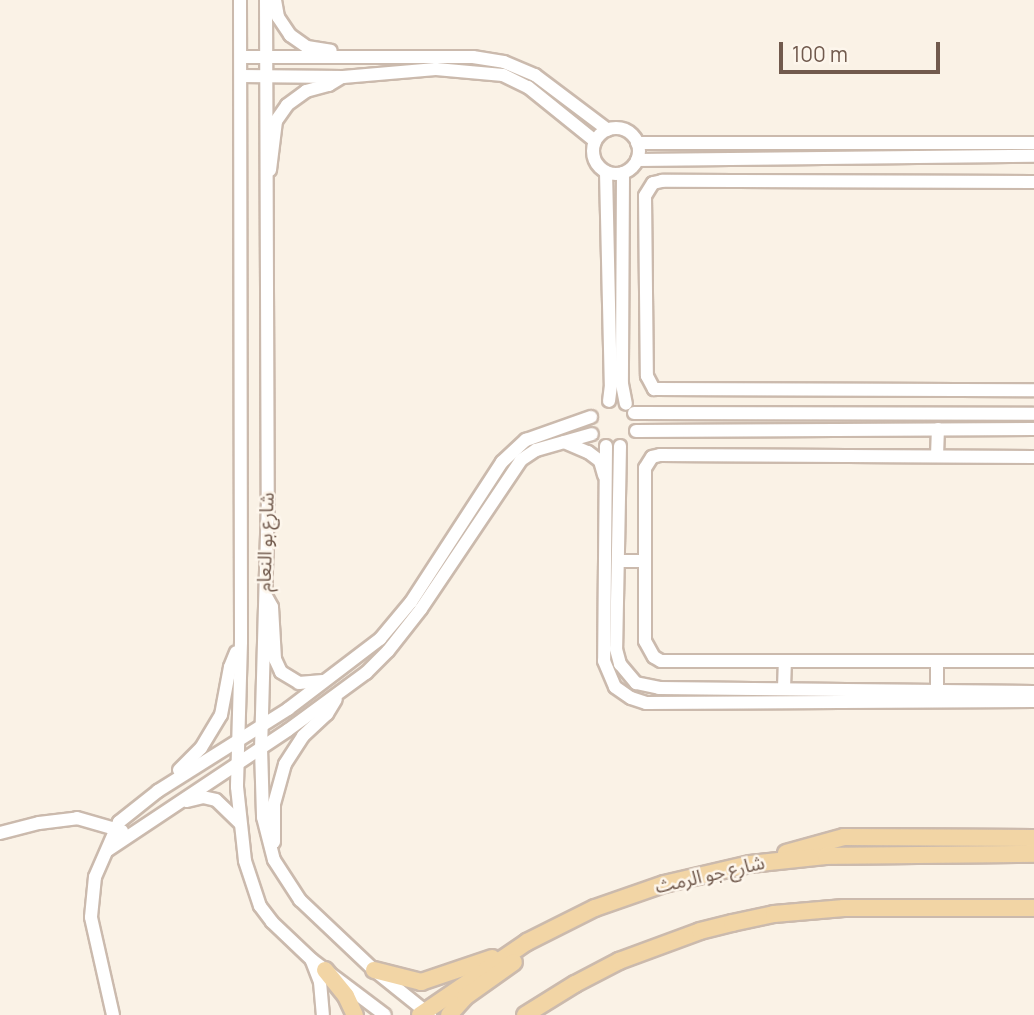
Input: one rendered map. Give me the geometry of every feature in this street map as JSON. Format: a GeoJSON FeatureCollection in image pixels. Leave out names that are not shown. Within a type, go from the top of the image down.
{"type":"FeatureCollection","features":[{"type":"Feature","properties":{"kind":"main road"},"geometry":{"type":"LineString","coordinates":[[750,864],[844,837],[1034,838]]}},
{"type":"Feature","properties":{"kind":"main road","name":"شارع جو الرمث"},"geometry":{"type":"LineString","coordinates":[[425,1014],[514,950],[562,924],[664,884],[750,864],[826,856],[1034,855]]}},
{"type":"Feature","properties":{"kind":"main road"},"geometry":{"type":"LineString","coordinates":[[525,1015],[575,984],[651,948],[700,931],[753,919],[844,908],[1034,908]]}},
{"type":"Feature","properties":{"kind":"main road"},"geometry":{"type":"LineString","coordinates":[[449,1015],[465,997],[551,939],[562,924]]}},
{"type":"Feature","properties":{"kind":"main road"},"geometry":{"type":"LineString","coordinates":[[374,970],[421,982],[514,950]]}},
{"type":"Feature","properties":{"kind":"main road"},"geometry":{"type":"LineString","coordinates":[[325,970],[346,996],[355,1015]]}},
{"type":"Feature","properties":{"kind":"street","name":"شارع بو النعام"},"geometry":{"type":"LineString","coordinates":[[240,0],[241,642],[237,762],[245,861],[260,906],[292,944],[386,1015]]}},
{"type":"Feature","properties":{"kind":"street","name":"شارع بو النعام"},"geometry":{"type":"LineString","coordinates":[[266,0],[264,180],[268,499],[261,748],[263,817],[274,860],[318,920],[425,1014]]}},
{"type":"Feature","properties":{"kind":"street"},"geometry":{"type":"LineString","coordinates":[[275,0],[278,18],[292,37],[307,47],[333,51],[343,58]]}},
{"type":"Feature","properties":{"kind":"street"},"geometry":{"type":"LineString","coordinates":[[242,57],[473,57],[505,62],[534,75],[594,123],[608,130],[625,130],[637,143],[637,160]]}},
{"type":"Feature","properties":{"kind":"street"},"geometry":{"type":"LineString","coordinates":[[241,76],[342,77],[436,69],[503,75],[528,87],[595,142]]}},
{"type":"Feature","properties":{"kind":"street"},"geometry":{"type":"LineString","coordinates":[[264,180],[272,161],[276,121],[286,105],[306,91],[329,85],[342,77]]}},
{"type":"Feature","properties":{"kind":"street"},"geometry":{"type":"LineString","coordinates":[[113,1015],[91,917],[95,877],[116,828],[136,806],[262,726],[326,680],[395,624],[502,462],[514,449],[527,440],[591,416],[598,407],[608,401],[611,385],[606,172],[594,159],[595,142],[608,130]]}},
{"type":"Feature","properties":{"kind":"street"},"geometry":{"type":"LineString","coordinates":[[637,143],[1034,143]]}},
{"type":"Feature","properties":{"kind":"street"},"geometry":{"type":"LineString","coordinates":[[785,156],[785,182]]}},
{"type":"Feature","properties":{"kind":"street"},"geometry":{"type":"LineString","coordinates":[[636,431],[622,384],[624,173],[637,160],[785,156],[1034,156]]}},
{"type":"Feature","properties":{"kind":"street"},"geometry":{"type":"LineString","coordinates":[[938,157],[939,182]]}},
{"type":"Feature","properties":{"kind":"street"},"geometry":{"type":"LineString","coordinates":[[606,172],[624,173]]}},
{"type":"Feature","properties":{"kind":"street"},"geometry":{"type":"LineString","coordinates":[[1034,182],[653,183],[645,196],[647,376],[650,386],[659,391],[1034,390]]}},
{"type":"Feature","properties":{"kind":"street"},"geometry":{"type":"LineString","coordinates":[[623,286],[646,285]]}},
{"type":"Feature","properties":{"kind":"street"},"geometry":{"type":"LineString","coordinates":[[937,415],[938,390]]}},
{"type":"Feature","properties":{"kind":"street"},"geometry":{"type":"LineString","coordinates":[[786,391],[786,415]]}},
{"type":"Feature","properties":{"kind":"street"},"geometry":{"type":"LineString","coordinates":[[608,401],[630,409],[786,415],[1034,414]]}},
{"type":"Feature","properties":{"kind":"street"},"geometry":{"type":"LineString","coordinates":[[591,416],[592,435],[606,446],[620,446],[629,441],[636,431]]}},
{"type":"Feature","properties":{"kind":"street"},"geometry":{"type":"LineString","coordinates":[[937,456],[938,429]]}},
{"type":"Feature","properties":{"kind":"street"},"geometry":{"type":"LineString","coordinates":[[636,431],[1034,429]]}},
{"type":"Feature","properties":{"kind":"street"},"geometry":{"type":"LineString","coordinates":[[783,430],[784,456]]}},
{"type":"Feature","properties":{"kind":"street"},"geometry":{"type":"LineString","coordinates":[[108,850],[261,748],[366,673],[397,641],[521,460],[536,450],[592,435]]}},
{"type":"Feature","properties":{"kind":"street"},"geometry":{"type":"LineString","coordinates":[[564,442],[588,452],[600,461],[608,486]]}},
{"type":"Feature","properties":{"kind":"street"},"geometry":{"type":"LineString","coordinates":[[606,446],[608,486],[604,661],[615,687],[631,698],[646,703],[1034,701]]}},
{"type":"Feature","properties":{"kind":"street"},"geometry":{"type":"LineString","coordinates":[[620,446],[616,649],[620,664],[636,684],[648,688],[1034,692]]}},
{"type":"Feature","properties":{"kind":"street"},"geometry":{"type":"LineString","coordinates":[[1034,457],[652,457],[645,468],[645,641],[654,657],[670,663],[1034,661]]}},
{"type":"Feature","properties":{"kind":"street"},"geometry":{"type":"LineString","coordinates":[[618,561],[645,561]]}},
{"type":"Feature","properties":{"kind":"street"},"geometry":{"type":"LineString","coordinates":[[264,593],[272,607],[274,650],[281,672],[299,683],[326,680]]}},
{"type":"Feature","properties":{"kind":"street"},"geometry":{"type":"LineString","coordinates":[[158,791],[190,761],[214,728],[225,703],[230,667],[241,642]]}},
{"type":"Feature","properties":{"kind":"street"},"geometry":{"type":"LineString","coordinates":[[937,661],[937,691]]}},
{"type":"Feature","properties":{"kind":"street"},"geometry":{"type":"LineString","coordinates":[[784,688],[785,662]]}},
{"type":"Feature","properties":{"kind":"street"},"geometry":{"type":"LineString","coordinates":[[274,860],[274,804],[278,781],[291,752],[309,729],[327,714],[337,695]]}},
{"type":"Feature","properties":{"kind":"street"},"geometry":{"type":"LineString","coordinates":[[180,803],[209,798],[240,823]]}},
{"type":"Feature","properties":{"kind":"street"},"geometry":{"type":"LineString","coordinates":[[0,833],[39,823],[77,818],[132,835]]}},
{"type":"Feature","properties":{"kind":"street"},"geometry":{"type":"LineString","coordinates":[[312,960],[320,982],[323,1015]]}}]}
